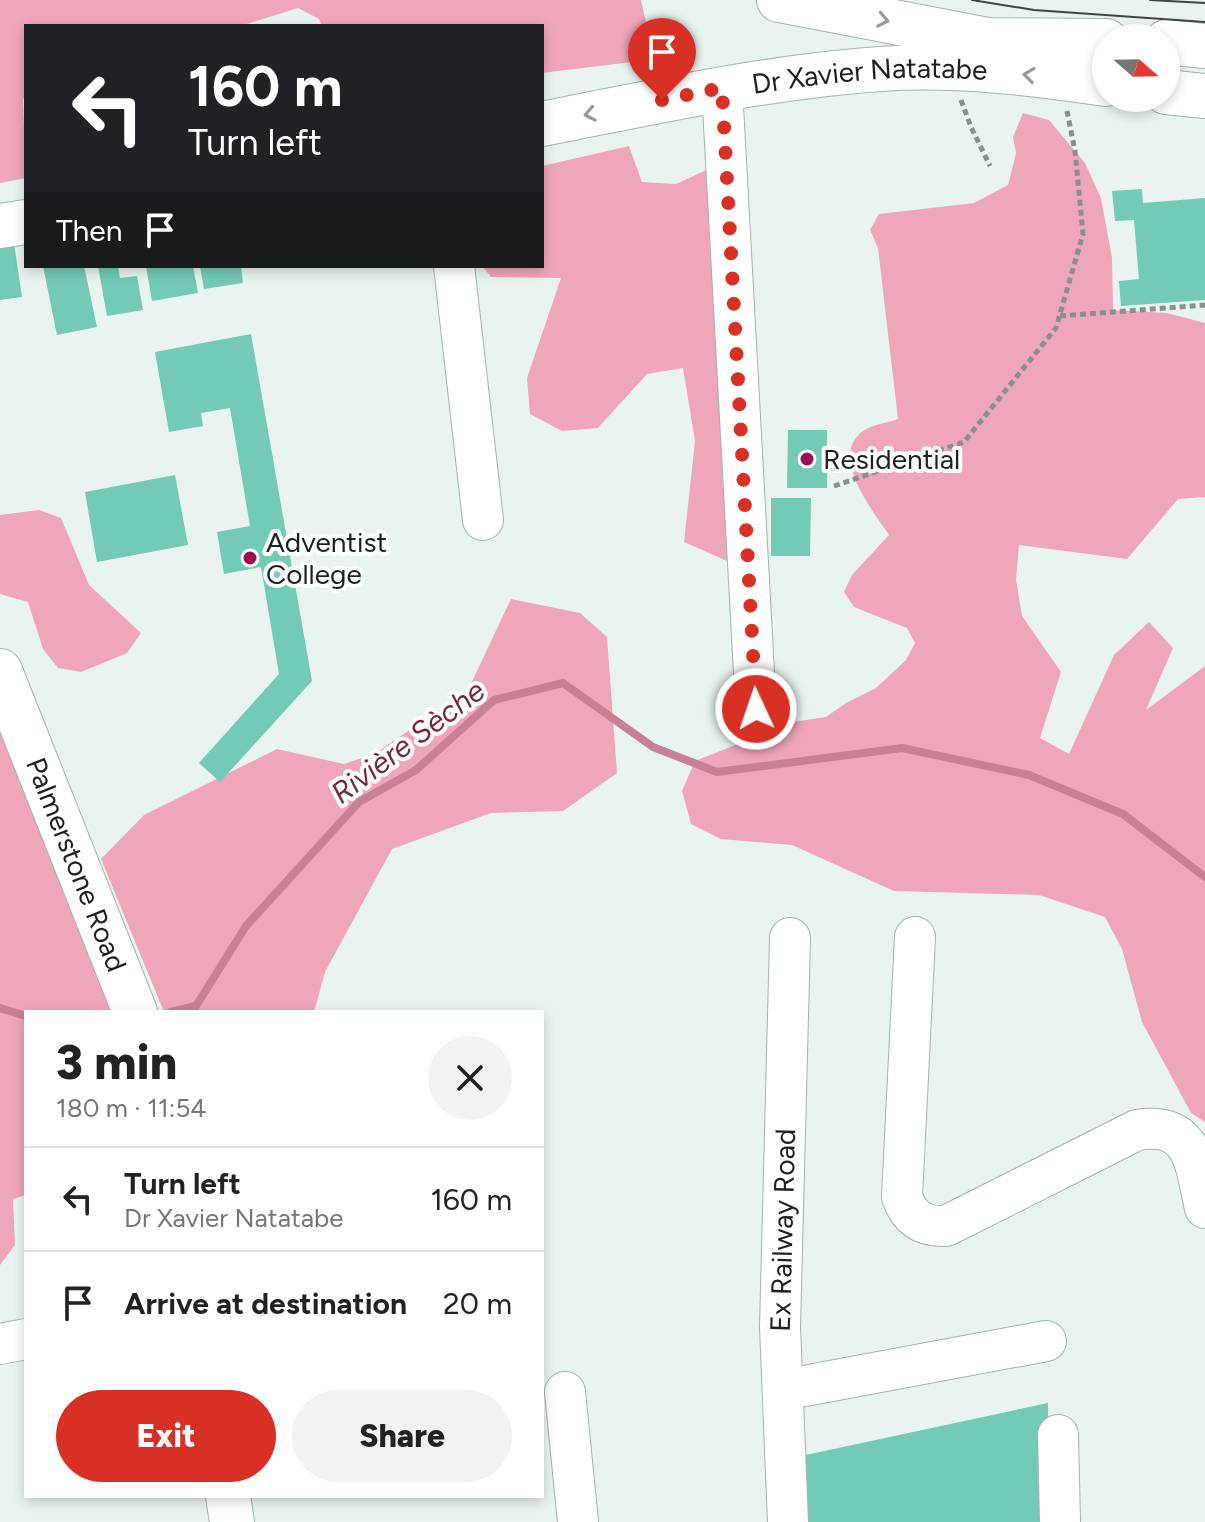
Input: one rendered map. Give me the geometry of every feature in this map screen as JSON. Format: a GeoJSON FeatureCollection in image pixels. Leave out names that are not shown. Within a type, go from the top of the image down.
{"type":"FeatureCollection","features":[{"type":"Feature","properties":{"kind":"main road"},"geometry":{"type":"LineString","coordinates":[[779,0],[988,40],[1092,41]]}},
{"type":"Feature","properties":{"kind":"main road"},"geometry":{"type":"LineString","coordinates":[[1180,43],[1205,46]]}},
{"type":"Feature","properties":{"kind":"main road","name":"Dr Xavier Natatabe"},"geometry":{"type":"LineString","coordinates":[[544,124],[722,88],[881,69],[951,69],[1092,82]]}},
{"type":"Feature","properties":{"kind":"main road"},"geometry":{"type":"LineString","coordinates":[[1180,93],[1205,96]]}},
{"type":"Feature","properties":{"kind":"main road"},"geometry":{"type":"LineString","coordinates":[[0,226],[24,222]]}},
{"type":"Feature","properties":{"kind":"main road","name":"Palmerstone Road"},"geometry":{"type":"LineString","coordinates":[[0,671],[133,1007]]}},
{"type":"Feature","properties":{"kind":"main road"},"geometry":{"type":"LineString","coordinates":[[228,1498],[232,1522]]}},
{"type":"Feature","properties":{"kind":"street"},"geometry":{"type":"LineString","coordinates":[[722,88],[756,709]]}},
{"type":"Feature","properties":{"kind":"street"},"geometry":{"type":"LineString","coordinates":[[454,268],[483,520]]}},
{"type":"Feature","properties":{"kind":"street"},"geometry":{"type":"LineString","coordinates":[[915,937],[902,1197],[907,1211],[916,1221],[931,1226],[946,1226],[1137,1130],[1155,1127],[1172,1131],[1185,1143],[1197,1170],[1205,1208]]}},
{"type":"Feature","properties":{"kind":"street","name":"Ex Railway Road"},"geometry":{"type":"LineString","coordinates":[[788,1522],[780,1327],[790,938]]}},
{"type":"Feature","properties":{"kind":"street"},"geometry":{"type":"LineString","coordinates":[[0,1344],[24,1339]]}},
{"type":"Feature","properties":{"kind":"street"},"geometry":{"type":"LineString","coordinates":[[783,1390],[1046,1341]]}},
{"type":"Feature","properties":{"kind":"street"},"geometry":{"type":"LineString","coordinates":[[565,1392],[578,1522]]}},
{"type":"Feature","properties":{"kind":"street"},"geometry":{"type":"LineString","coordinates":[[1058,1435],[1060,1522]]}},
{"type":"Feature","properties":{"kind":"path"},"geometry":{"type":"LineString","coordinates":[[951,69],[971,127],[990,166]]}},
{"type":"Feature","properties":{"kind":"path"},"geometry":{"type":"LineString","coordinates":[[834,486],[964,442],[1056,328],[1083,234],[1075,151],[1061,79]]}},
{"type":"Feature","properties":{"kind":"path"},"geometry":{"type":"LineString","coordinates":[[1060,316],[1205,305]]}},
{"type":"Feature","properties":{"kind":"shaded area"},"geometry":{"type":"Polygon","coordinates":[[[0,0],[641,0],[650,40],[640,61],[544,73],[544,24],[321,24],[319,19],[298,8],[246,24],[24,24],[24,178],[0,183],[0,0]]]}},
{"type":"Feature","properties":{"kind":"shaded area"},"geometry":{"type":"Polygon","coordinates":[[[1023,113],[1049,120],[1085,163],[1101,198],[1112,258],[1113,310],[1167,313],[1205,323],[1205,497],[1178,499],[1127,559],[1019,545],[1016,580],[1022,616],[1061,672],[1040,738],[1069,754],[1114,655],[1149,622],[1173,648],[1146,710],[1205,666],[1205,1122],[1191,1113],[1142,1022],[1122,949],[1105,917],[1039,895],[894,891],[792,845],[721,839],[691,824],[682,791],[695,761],[793,722],[826,717],[876,688],[906,660],[915,643],[907,628],[854,607],[844,592],[852,575],[889,535],[857,483],[850,454],[853,442],[863,431],[898,419],[878,248],[870,230],[879,214],[974,203],[1008,185],[1016,153],[1013,137],[1023,113]]]}},
{"type":"Feature","properties":{"kind":"shaded area"},"geometry":{"type":"Polygon","coordinates":[[[629,146],[642,182],[676,184],[737,156],[759,575],[684,542],[695,441],[683,368],[647,374],[598,428],[562,431],[530,414],[527,378],[561,278],[491,277],[484,268],[544,268],[544,166],[629,146]]]}},
{"type":"Feature","properties":{"kind":"shaded area"},"geometry":{"type":"Polygon","coordinates":[[[39,510],[61,518],[89,585],[141,633],[127,653],[81,672],[58,668],[43,649],[28,602],[0,594],[0,515],[39,510]]]}},
{"type":"Feature","properties":{"kind":"shaded area"},"geometry":{"type":"Polygon","coordinates":[[[511,599],[580,613],[607,637],[617,773],[563,811],[491,813],[392,849],[325,972],[315,1010],[163,1010],[101,859],[144,815],[277,749],[344,764],[376,753],[468,690],[511,599]]]}},
{"type":"Feature","properties":{"kind":"shaded area"},"geometry":{"type":"Polygon","coordinates":[[[0,682],[112,1010],[24,1010],[24,1196],[13,1199],[15,1245],[0,1265],[0,682]]]}},
{"type":"Feature","properties":{"kind":"building"},"geometry":{"type":"Polygon","coordinates":[[[1142,189],[1143,203],[1205,198],[1205,300],[1121,306],[1119,281],[1139,279],[1134,220],[1115,221],[1112,191],[1142,189]]]}},
{"type":"Feature","properties":{"kind":"building"},"geometry":{"type":"Polygon","coordinates":[[[14,243],[22,297],[0,300],[0,245],[14,243]]]}},
{"type":"Feature","properties":{"kind":"building"},"geometry":{"type":"Polygon","coordinates":[[[43,268],[84,268],[97,327],[57,335],[43,268]]]}},
{"type":"Feature","properties":{"kind":"building"},"geometry":{"type":"Polygon","coordinates":[[[98,268],[118,268],[120,278],[137,276],[143,310],[107,316],[98,268]]]}},
{"type":"Feature","properties":{"kind":"building"},"geometry":{"type":"Polygon","coordinates":[[[146,268],[193,268],[198,293],[152,301],[146,268]]]}},
{"type":"Feature","properties":{"kind":"building"},"geometry":{"type":"Polygon","coordinates":[[[200,268],[241,268],[243,283],[204,289],[200,268]]]}},
{"type":"Feature","properties":{"kind":"building","name":"Adventist College"},"geometry":{"type":"Polygon","coordinates":[[[251,334],[312,681],[220,782],[199,763],[279,674],[261,567],[224,574],[217,532],[250,526],[230,408],[201,413],[203,426],[169,432],[155,352],[251,334]]]}},
{"type":"Feature","properties":{"kind":"building","name":"Residential"},"geometry":{"type":"Polygon","coordinates":[[[788,430],[827,430],[827,488],[787,488],[788,430]]]}},
{"type":"Feature","properties":{"kind":"building"},"geometry":{"type":"Polygon","coordinates":[[[175,475],[188,545],[97,562],[85,492],[175,475]]]}},
{"type":"Feature","properties":{"kind":"building","name":"Residential"},"geometry":{"type":"Polygon","coordinates":[[[771,498],[811,498],[810,556],[771,556],[771,498]]]}},
{"type":"Feature","properties":{"kind":"building"},"geometry":{"type":"Polygon","coordinates":[[[1048,1403],[1048,1522],[808,1522],[801,1456],[1048,1403]]]}},
{"type":"Feature","properties":{"kind":"waterway","name":"Rivière Sèche"},"geometry":{"type":"LineString","coordinates":[[179,1010],[196,1006],[246,926],[359,802],[416,770],[494,700],[563,683],[653,747],[717,772],[902,748],[1029,775],[1123,814],[1205,877]]}},
{"type":"Feature","properties":{"kind":"waterway","name":"Rivière Sèche"},"geometry":{"type":"LineString","coordinates":[[0,1008],[24,1015]]}},
{"type":"Feature","properties":{"kind":"tram line"},"geometry":{"type":"LineString","coordinates":[[972,0],[1034,10],[1205,22]]}},
{"type":"Feature","properties":{"kind":"tram line"},"geometry":{"type":"LineString","coordinates":[[1150,0],[1205,3]]}},
{"type":"Feature","properties":{"kind":"place","name":"Residential"},"geometry":{"type":"Point","coordinates":[807,459]}},
{"type":"Feature","properties":{"kind":"place","name":"Adventist College"},"geometry":{"type":"Point","coordinates":[250,558]}},
{"type":"Feature","properties":{"kind":"route"},"geometry":{"type":"LineString","coordinates":[[662,100],[722,88],[756,709]]}}]}
